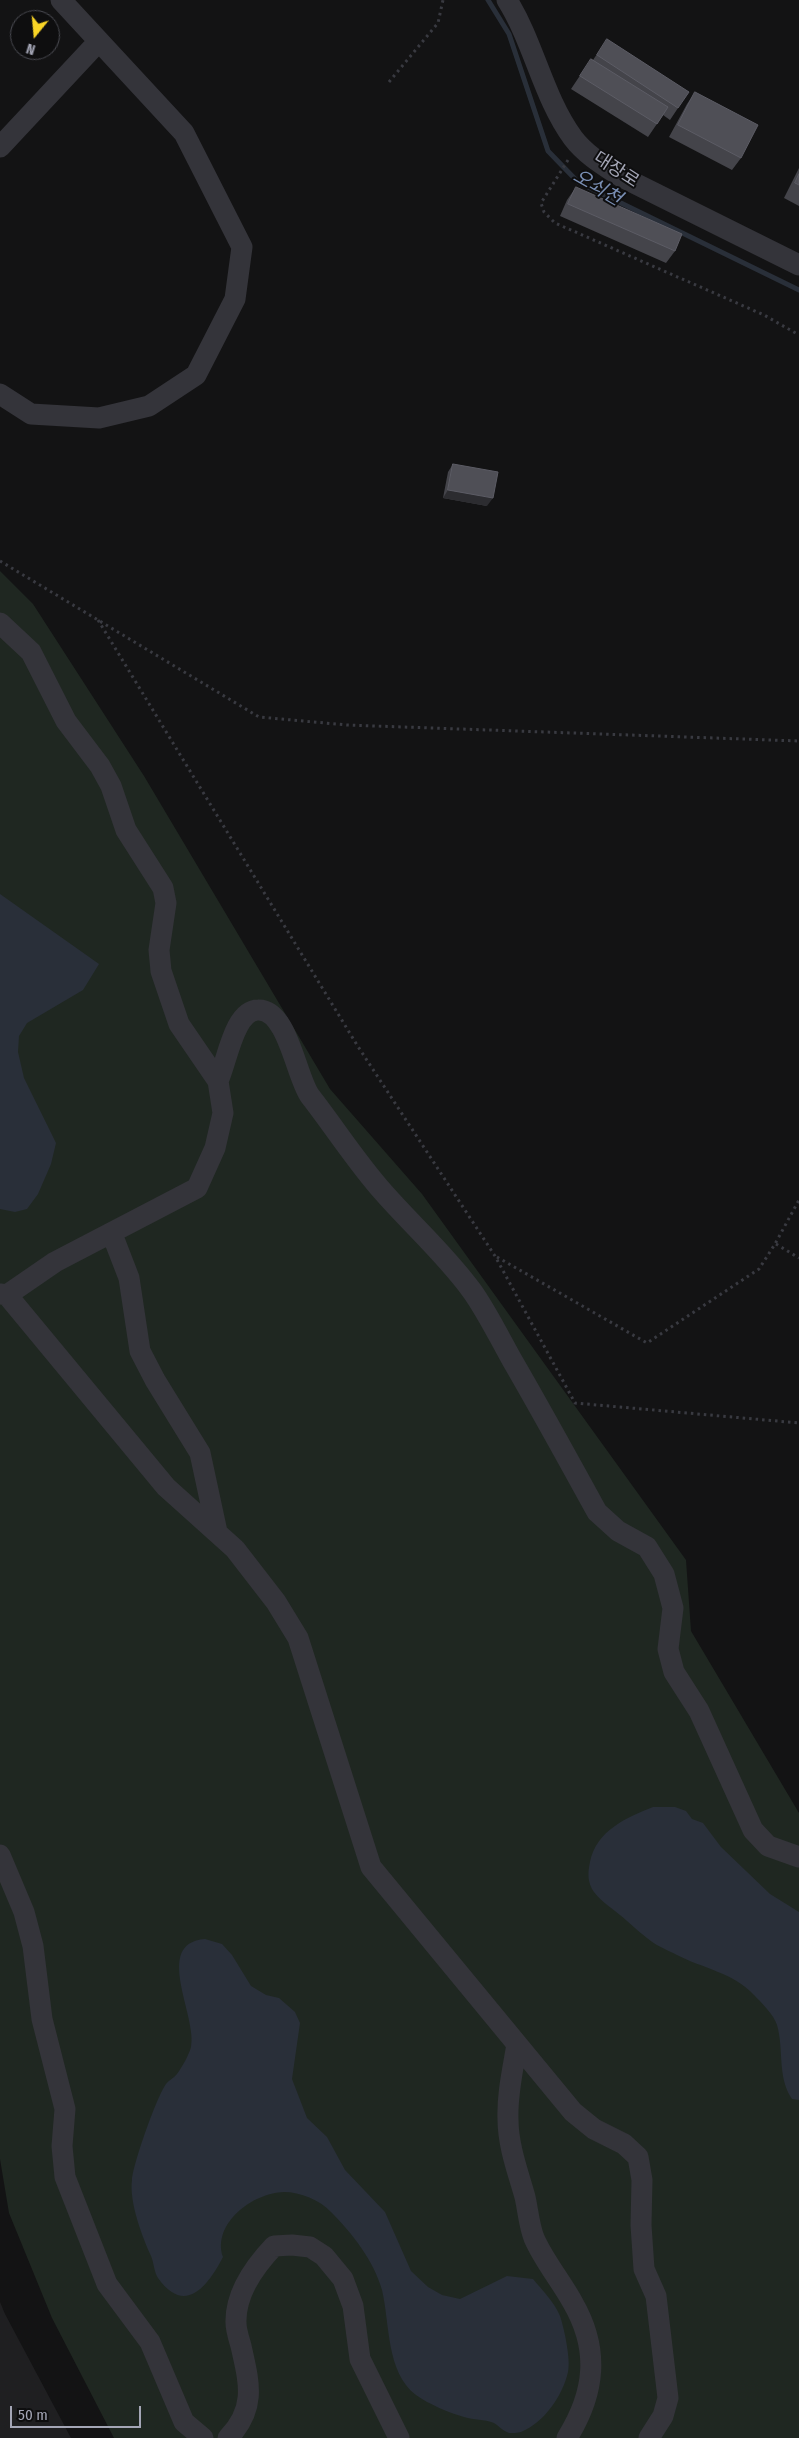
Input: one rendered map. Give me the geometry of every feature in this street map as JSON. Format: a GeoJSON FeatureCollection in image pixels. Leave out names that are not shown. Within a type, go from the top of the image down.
{"type":"FeatureCollection","features":[{"type":"Feature","properties":{"kind":"street"},"geometry":{"type":"LineString","coordinates":[[0,394],[31,414],[99,418],[149,406],[196,375],[235,299],[242,247],[184,133],[61,0]]}},
{"type":"Feature","properties":{"kind":"street","name":"대장로"},"geometry":{"type":"LineString","coordinates":[[507,0],[517,16],[558,111],[579,144],[595,160],[620,176],[799,265]]}},
{"type":"Feature","properties":{"kind":"street"},"geometry":{"type":"LineString","coordinates":[[0,147],[99,41]]}},
{"type":"Feature","properties":{"kind":"street"},"geometry":{"type":"LineString","coordinates":[[0,623],[35,658],[66,721],[100,766],[111,786],[126,830],[163,888],[166,903],[159,950],[161,971],[179,1024],[218,1081],[223,1113],[215,1148],[197,1188],[112,1234],[54,1262],[4,1295],[166,1487],[235,1549],[276,1602],[298,1638],[371,1867],[573,2112],[594,2129],[624,2144],[638,2157],[642,2180],[641,2226],[644,2270],[656,2296],[668,2398],[663,2416],[649,2438]]}},
{"type":"Feature","properties":{"kind":"street"},"geometry":{"type":"LineString","coordinates":[[218,1081],[226,1063],[236,1027],[242,1016],[258,1010],[271,1014],[280,1023],[289,1043],[304,1088],[383,1192],[436,1247],[473,1292],[597,1512],[618,1531],[648,1547],[664,1574],[673,1608],[668,1649],[674,1672],[700,1711],[753,1830],[768,1846],[799,1857]]}},
{"type":"Feature","properties":{"kind":"street"},"geometry":{"type":"LineString","coordinates":[[112,1234],[129,1278],[140,1351],[155,1380],[200,1453],[217,1532]]}},
{"type":"Feature","properties":{"kind":"street"},"geometry":{"type":"LineString","coordinates":[[0,1855],[24,1912],[33,1946],[42,2019],[65,2109],[62,2146],[65,2178],[107,2284],[150,2342],[184,2422],[203,2438]]}},
{"type":"Feature","properties":{"kind":"street"},"geometry":{"type":"LineString","coordinates":[[517,2044],[508,2102],[508,2122],[533,2237],[574,2303],[587,2331],[590,2347],[589,2391],[581,2415],[567,2438]]}},
{"type":"Feature","properties":{"kind":"street"},"geometry":{"type":"LineString","coordinates":[[228,2438],[238,2428],[245,2413],[250,2394],[236,2323],[240,2299],[253,2272],[274,2246],[292,2245],[310,2247],[324,2256],[343,2279],[353,2306],[360,2359],[399,2438]]}},
{"type":"Feature","properties":{"kind":"path"},"geometry":{"type":"LineString","coordinates":[[389,82],[438,23],[442,0]]}},
{"type":"Feature","properties":{"kind":"path"},"geometry":{"type":"LineString","coordinates":[[579,144],[541,203],[544,212],[555,223],[764,315],[799,335]]}},
{"type":"Feature","properties":{"kind":"path"},"geometry":{"type":"LineString","coordinates":[[0,561],[259,717],[347,726],[799,741]]}},
{"type":"Feature","properties":{"kind":"path"},"geometry":{"type":"LineString","coordinates":[[98,620],[357,1045],[496,1256],[575,1403],[799,1422]]}},
{"type":"Feature","properties":{"kind":"path"},"geometry":{"type":"LineString","coordinates":[[496,1256],[647,1343],[759,1269],[799,1200]]}},
{"type":"Feature","properties":{"kind":"path"},"geometry":{"type":"LineString","coordinates":[[775,1244],[799,1258]]}},
{"type":"Feature","properties":{"kind":"shaded area"},"geometry":{"type":"Polygon","coordinates":[[[0,571],[33,604],[144,776],[330,1089],[422,1194],[686,1560],[691,1631],[799,1813],[799,2438],[114,2438],[52,2318],[9,2213],[0,2159],[0,571]]]}},
{"type":"Feature","properties":{"kind":"shaded area"},"geometry":{"type":"Polygon","coordinates":[[[0,894],[99,964],[83,990],[27,1023],[19,1036],[18,1052],[24,1078],[56,1143],[51,1164],[38,1194],[27,1209],[15,1212],[0,1209],[0,894]]]}},
{"type":"Feature","properties":{"kind":"shaded area"},"geometry":{"type":"Polygon","coordinates":[[[653,1807],[675,1807],[686,1811],[692,1819],[703,1823],[721,1847],[770,1894],[799,1912],[799,2100],[792,2099],[787,2090],[784,2082],[777,2025],[760,2001],[737,1981],[687,1960],[650,1941],[602,1901],[590,1885],[590,1862],[593,1851],[599,1842],[623,1821],[653,1807]]]}},
{"type":"Feature","properties":{"kind":"shaded area"},"geometry":{"type":"Polygon","coordinates":[[[205,1939],[222,1944],[232,1955],[251,1986],[266,1995],[279,1998],[295,2012],[300,2023],[292,2079],[307,2118],[327,2137],[345,2170],[385,2212],[411,2271],[428,2287],[442,2295],[460,2299],[507,2276],[533,2279],[555,2306],[560,2316],[565,2336],[569,2359],[568,2372],[557,2399],[545,2415],[529,2428],[520,2432],[509,2433],[494,2423],[464,2417],[439,2408],[416,2395],[406,2385],[394,2361],[382,2290],[368,2258],[339,2220],[326,2208],[297,2193],[284,2192],[259,2198],[237,2213],[223,2233],[221,2245],[223,2257],[210,2278],[195,2293],[186,2296],[177,2295],[168,2289],[158,2278],[137,2219],[132,2198],[133,2172],[162,2091],[181,2068],[191,2047],[189,2018],[179,1967],[181,1953],[189,1944],[205,1939]]]}},
{"type":"Feature","properties":{"kind":"shaded area"},"geometry":{"type":"Polygon","coordinates":[[[0,2302],[5,2314],[71,2438],[0,2438],[0,2302]]]}},
{"type":"Feature","properties":{"kind":"building"},"geometry":{"type":"Polygon","coordinates":[[[607,39],[689,92],[678,108],[597,55],[607,39]]]}},
{"type":"Feature","properties":{"kind":"building"},"geometry":{"type":"Polygon","coordinates":[[[591,59],[668,107],[657,124],[580,76],[591,59]]]}},
{"type":"Feature","properties":{"kind":"building"},"geometry":{"type":"Polygon","coordinates":[[[695,92],[758,125],[741,158],[678,125],[695,92]]]}},
{"type":"Feature","properties":{"kind":"building"},"geometry":{"type":"Polygon","coordinates":[[[799,174],[799,185],[795,183],[799,174]]]}},
{"type":"Feature","properties":{"kind":"building"},"geometry":{"type":"Polygon","coordinates":[[[576,187],[682,234],[675,251],[568,204],[576,187]]]}},
{"type":"Feature","properties":{"kind":"building"},"geometry":{"type":"Polygon","coordinates":[[[453,464],[498,472],[493,498],[448,490],[453,464]]]}},
{"type":"Feature","properties":{"kind":"waterway","name":"오쇠천"},"geometry":{"type":"LineString","coordinates":[[488,0],[509,34],[548,151],[578,182],[799,290]]}}]}
